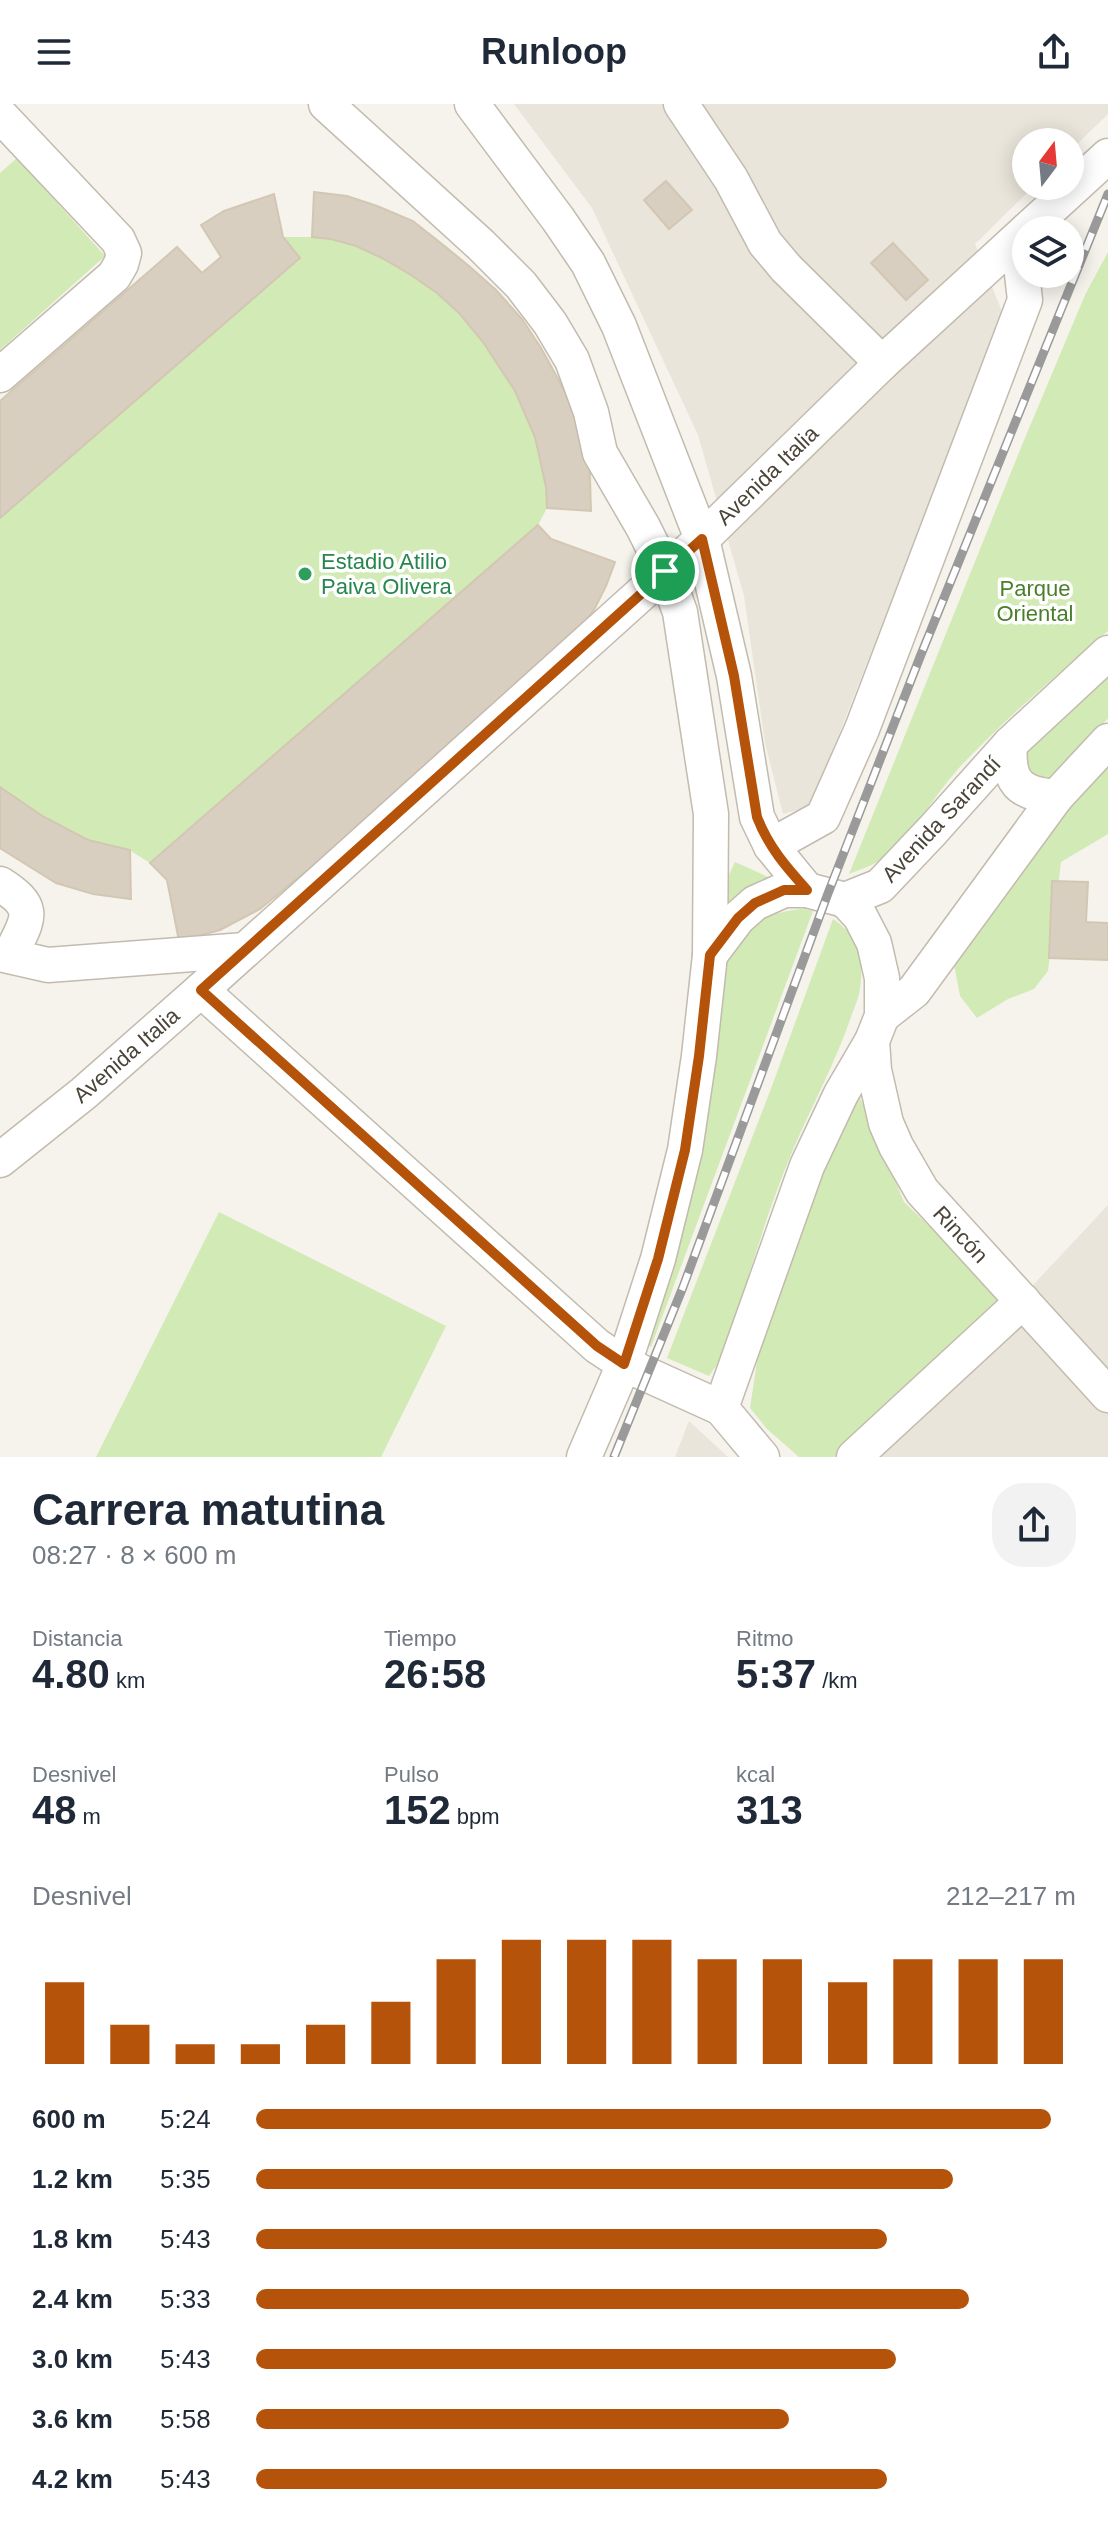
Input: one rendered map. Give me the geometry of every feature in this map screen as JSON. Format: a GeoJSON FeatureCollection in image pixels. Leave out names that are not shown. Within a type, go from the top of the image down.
{"type":"FeatureCollection","features":[{"type":"Feature","properties":{"kind":"street"},"geometry":{"type":"LineString","coordinates":[[326,104],[481,245],[521,285],[550,323],[572,360],[591,412],[600,453],[643,527],[665,571],[680,612],[711,814],[710,955],[699,1056],[685,1150],[658,1259],[624,1364],[584,1457]]}},
{"type":"Feature","properties":{"kind":"street"},"geometry":{"type":"LineString","coordinates":[[472,104],[588,263],[619,326],[702,539],[734,676],[754,801],[763,832],[807,890]]}},
{"type":"Feature","properties":{"kind":"street"},"geometry":{"type":"LineString","coordinates":[[681,104],[737,189],[765,243],[786,268],[882,363]]}},
{"type":"Feature","properties":{"kind":"street"},"geometry":{"type":"LineString","coordinates":[[0,115],[118,240],[124,253],[114,276],[0,375]]}},
{"type":"Feature","properties":{"kind":"street","name":"Avenida Italia"},"geometry":{"type":"LineString","coordinates":[[1043,216],[1108,156]]}},
{"type":"Feature","properties":{"kind":"street","name":"Avenida Italia"},"geometry":{"type":"LineString","coordinates":[[0,1160],[84,1093],[201,990],[702,539],[882,363],[1012,244]]}},
{"type":"Feature","properties":{"kind":"street"},"geometry":{"type":"LineString","coordinates":[[771,846],[823,817],[862,729],[1025,300],[1025,288]]}},
{"type":"Feature","properties":{"kind":"street","name":"Avenida Sarandí"},"geometry":{"type":"LineString","coordinates":[[845,900],[880,886],[1010,744],[1108,653]]}},
{"type":"Feature","properties":{"kind":"street"},"geometry":{"type":"LineString","coordinates":[[721,1408],[807,1166],[877,1028],[914,991],[1056,797],[1108,741]]}},
{"type":"Feature","properties":{"kind":"street"},"geometry":{"type":"LineString","coordinates":[[1010,744],[1008,765],[1018,784],[1035,795],[1056,797]]}},
{"type":"Feature","properties":{"kind":"street"},"geometry":{"type":"LineString","coordinates":[[711,814],[754,801]]}},
{"type":"Feature","properties":{"kind":"street"},"geometry":{"type":"LineString","coordinates":[[0,884],[19,895],[26,906],[26,921],[5,955],[48,965],[245,950]]}},
{"type":"Feature","properties":{"kind":"street"},"geometry":{"type":"LineString","coordinates":[[710,955],[738,918],[755,903],[784,890],[807,890],[845,900]]}},
{"type":"Feature","properties":{"kind":"street","name":"Rincón"},"geometry":{"type":"LineString","coordinates":[[845,900],[860,916],[874,943],[882,978],[874,1070],[883,1111],[896,1146],[922,1191],[1108,1395]]}},
{"type":"Feature","properties":{"kind":"street"},"geometry":{"type":"LineString","coordinates":[[201,990],[597,1346],[624,1364],[721,1408],[762,1457]]}},
{"type":"Feature","properties":{"kind":"street"},"geometry":{"type":"LineString","coordinates":[[854,1457],[1023,1301]]}},
{"type":"Feature","properties":{"kind":"shaded area"},"geometry":{"type":"Polygon","coordinates":[[[514,104],[1108,104],[1108,114],[1084,137],[1084,128],[1012,128],[1012,200],[1020,200],[975,244],[1003,314],[811,806],[783,814],[765,743],[744,596],[698,435],[592,208],[514,104]]]}},
{"type":"Feature","properties":{"kind":"shaded area"},"geometry":{"type":"Polygon","coordinates":[[[1108,1205],[1108,1457],[872,1457],[1108,1205]]]}},
{"type":"Feature","properties":{"kind":"shaded area"},"geometry":{"type":"Polygon","coordinates":[[[689,1421],[728,1457],[675,1457],[689,1421]]]}},
{"type":"Feature","properties":{"kind":"green space"},"geometry":{"type":"Polygon","coordinates":[[[17,158],[105,256],[0,350],[0,173],[17,158]]]}},
{"type":"Feature","properties":{"kind":"green space","name":"Estadio Atilio Paiva Olivera"},"geometry":{"type":"Polygon","coordinates":[[[314,192],[377,206],[419,226],[480,276],[521,320],[539,344],[568,397],[591,469],[591,511],[547,508],[538,525],[551,539],[615,562],[594,610],[337,846],[260,909],[220,930],[179,941],[167,880],[150,863],[131,851],[131,899],[93,894],[56,883],[0,848],[0,401],[177,247],[203,273],[221,257],[201,225],[224,211],[274,194],[283,237],[311,237],[314,192]]]}},
{"type":"Feature","properties":{"kind":"green space","name":"Parque Oriental"},"geometry":{"type":"Polygon","coordinates":[[[1108,252],[1108,631],[1031,698],[958,769],[889,852],[874,864],[849,874],[1022,445],[1085,295],[1108,252]]]}},
{"type":"Feature","properties":{"kind":"green space"},"geometry":{"type":"Polygon","coordinates":[[[1108,671],[1108,718],[1058,778],[1042,781],[1026,769],[1024,750],[1108,671]]]}},
{"type":"Feature","properties":{"kind":"green space"},"geometry":{"type":"Polygon","coordinates":[[[1108,759],[1108,834],[1061,862],[1048,971],[1034,989],[1008,999],[977,1018],[960,996],[953,959],[1059,814],[1108,759]]]}},
{"type":"Feature","properties":{"kind":"green space"},"geometry":{"type":"Polygon","coordinates":[[[735,862],[777,881],[726,909],[726,881],[735,862]]]}},
{"type":"Feature","properties":{"kind":"green space"},"geometry":{"type":"Polygon","coordinates":[[[786,911],[813,911],[651,1347],[646,1344],[721,977],[729,954],[742,934],[757,922],[786,911]]]}},
{"type":"Feature","properties":{"kind":"green space"},"geometry":{"type":"Polygon","coordinates":[[[833,919],[848,932],[857,949],[861,968],[859,995],[838,1052],[782,1177],[723,1356],[709,1376],[667,1358],[833,919]]]}},
{"type":"Feature","properties":{"kind":"green space"},"geometry":{"type":"Polygon","coordinates":[[[856,1088],[904,1202],[1004,1298],[834,1457],[799,1457],[767,1429],[750,1408],[758,1355],[800,1214],[856,1088]]]}},
{"type":"Feature","properties":{"kind":"green space"},"geometry":{"type":"Polygon","coordinates":[[[219,1212],[446,1326],[381,1457],[96,1457],[219,1212]]]}},
{"type":"Feature","properties":{"kind":"building"},"geometry":{"type":"Polygon","coordinates":[[[666,181],[692,210],[669,229],[644,200],[666,181]]]}},
{"type":"Feature","properties":{"kind":"building"},"geometry":{"type":"Polygon","coordinates":[[[314,192],[347,196],[413,221],[496,290],[522,319],[569,399],[589,457],[591,511],[547,508],[546,487],[535,437],[515,391],[483,342],[460,314],[411,275],[356,246],[312,237],[314,192]]]}},
{"type":"Feature","properties":{"kind":"building"},"geometry":{"type":"Polygon","coordinates":[[[274,194],[283,237],[300,258],[0,518],[0,401],[177,247],[202,273],[221,257],[201,225],[224,211],[274,194]]]}},
{"type":"Feature","properties":{"kind":"building"},"geometry":{"type":"Polygon","coordinates":[[[893,243],[928,280],[906,300],[871,263],[893,243]]]}},
{"type":"Feature","properties":{"kind":"building"},"geometry":{"type":"Polygon","coordinates":[[[538,525],[551,539],[615,562],[594,610],[576,633],[337,846],[260,909],[220,930],[179,941],[167,880],[150,863],[538,525]]]}},
{"type":"Feature","properties":{"kind":"building"},"geometry":{"type":"Polygon","coordinates":[[[0,787],[44,817],[88,840],[130,850],[131,899],[93,894],[56,883],[0,848],[0,787]]]}},
{"type":"Feature","properties":{"kind":"building"},"geometry":{"type":"Polygon","coordinates":[[[1052,881],[1088,882],[1086,922],[1108,923],[1108,960],[1049,958],[1052,881]]]}},
{"type":"Feature","properties":{"kind":"railway"},"geometry":{"type":"LineString","coordinates":[[614,1457],[683,1287],[827,896],[920,657],[1108,194]]}},
{"type":"Feature","properties":{"kind":"place","name":"Estadio Atilio Paiva Olivera"},"geometry":{"type":"Point","coordinates":[305,574]}},
{"type":"Feature","properties":{"kind":"route"},"geometry":{"type":"LineString","coordinates":[[702,539],[734,676],[757,817],[779,858],[807,890],[784,890],[755,903],[738,918],[710,955],[685,1150],[658,1259],[624,1364],[597,1346],[201,990],[665,571],[702,539]]}}]}
